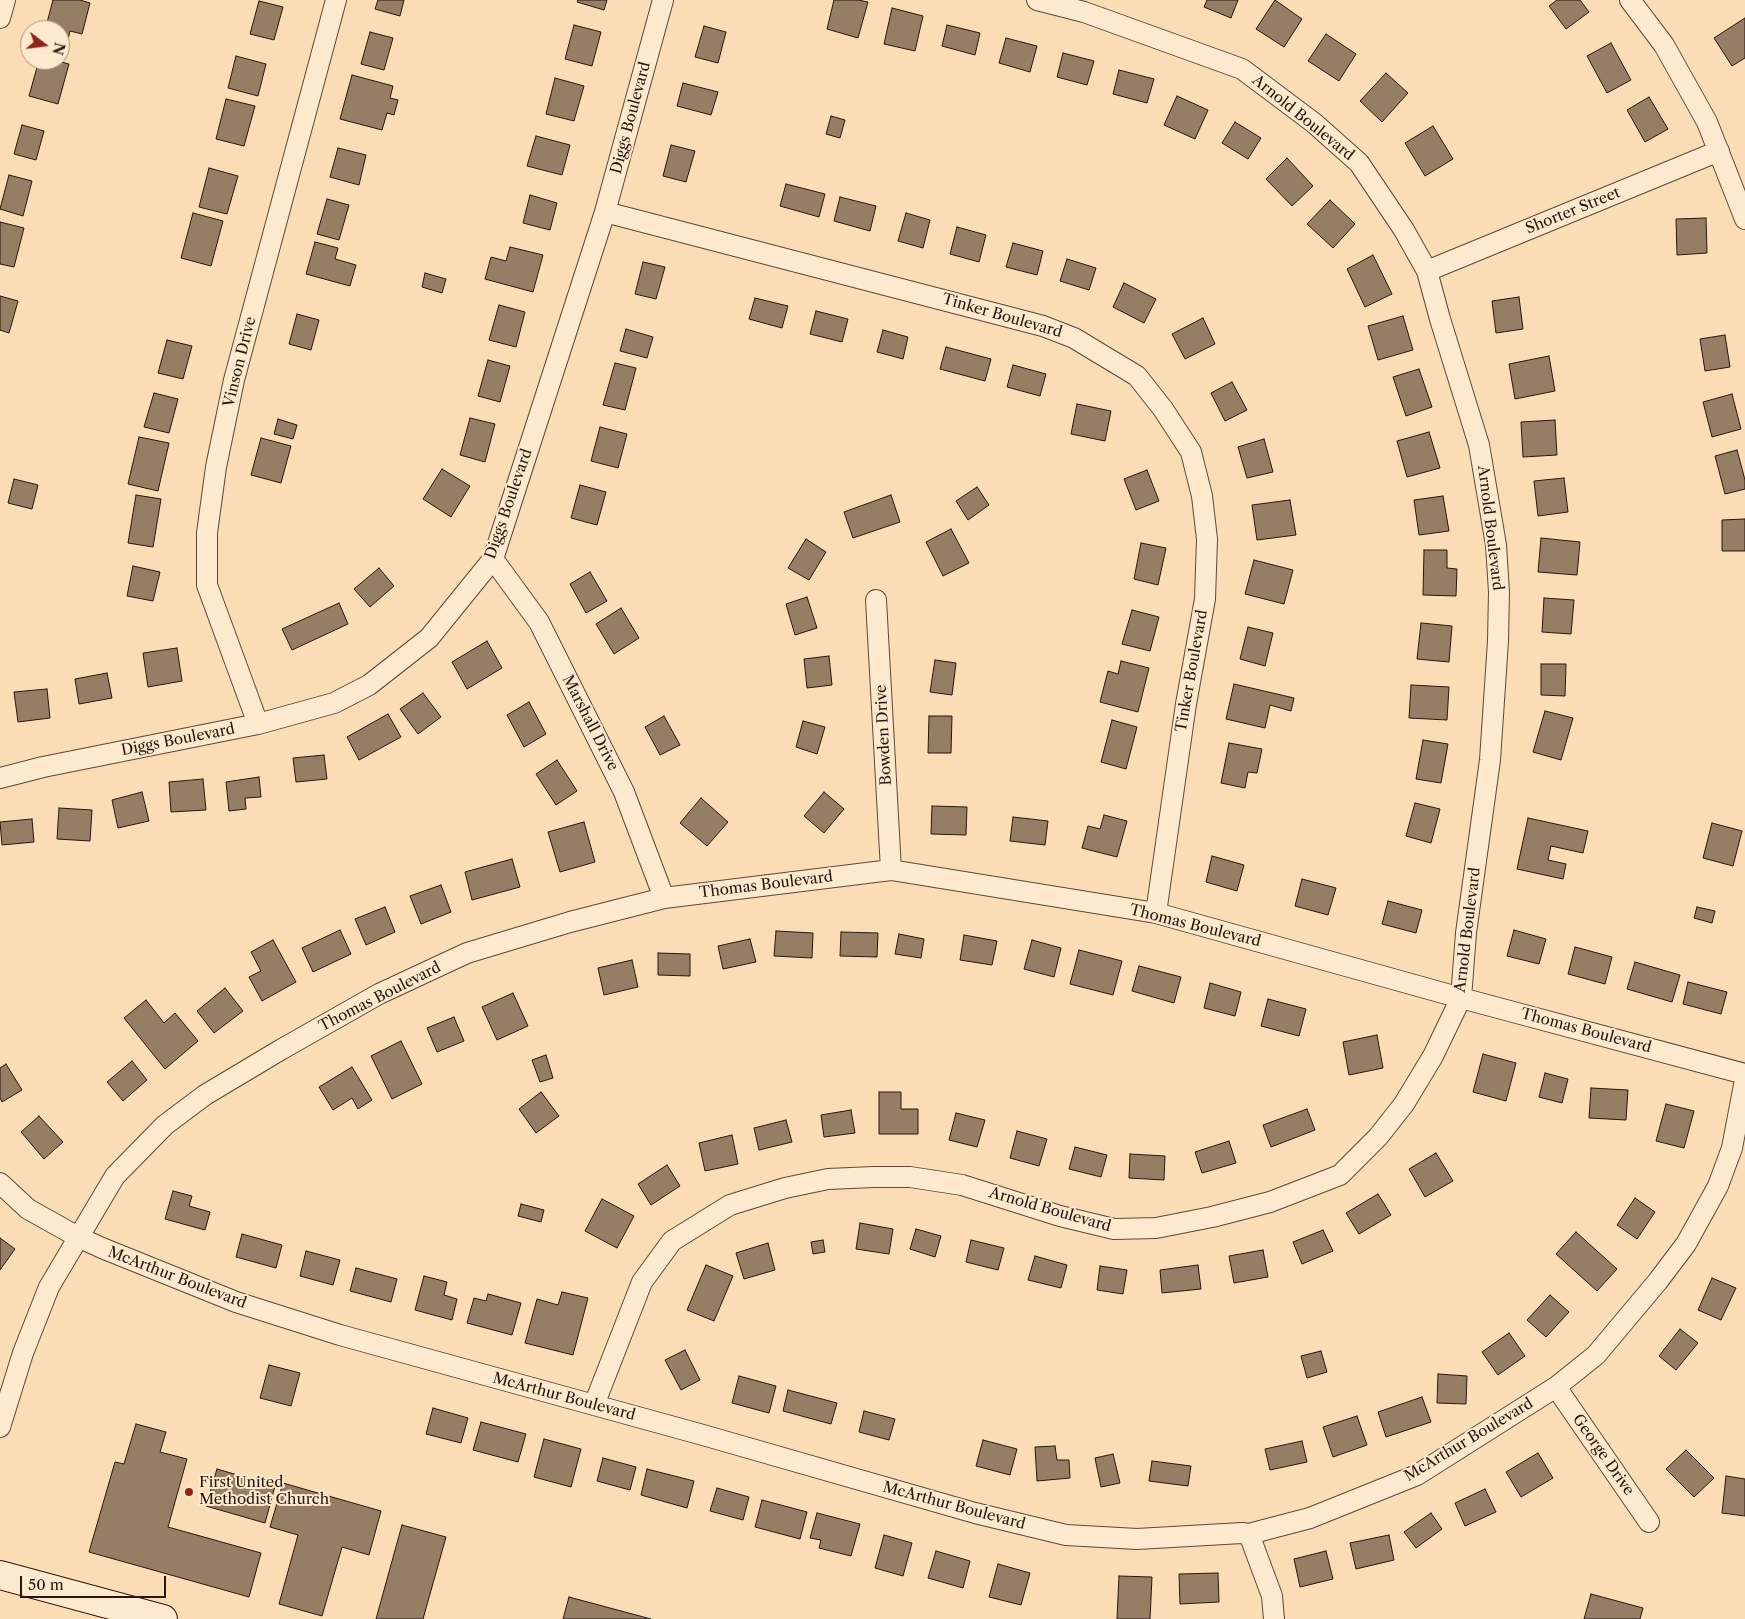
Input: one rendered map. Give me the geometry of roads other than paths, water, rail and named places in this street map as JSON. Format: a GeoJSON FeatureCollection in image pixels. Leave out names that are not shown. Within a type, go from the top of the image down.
{"type":"FeatureCollection","features":[{"type":"Feature","properties":{"kind":"main road"},"geometry":{"type":"LineString","coordinates":[[0,1575],[163,1619]]}},
{"type":"Feature","properties":{"kind":"street"},"geometry":{"type":"LineString","coordinates":[[0,18],[5,0]]}},
{"type":"Feature","properties":{"kind":"street","name":"Vinson Drive"},"geometry":{"type":"LineString","coordinates":[[258,724],[207,585],[207,533],[216,467],[234,380],[336,0]]}},
{"type":"Feature","properties":{"kind":"street","name":"Diggs Boulevard"},"geometry":{"type":"LineString","coordinates":[[0,778],[43,767],[258,724],[334,703],[368,684],[429,638],[493,559],[605,212],[663,0]]}},
{"type":"Feature","properties":{"kind":"street","name":"Arnold Boulevard"},"geometry":{"type":"LineString","coordinates":[[594,1405],[642,1282],[672,1241],[730,1205],[785,1188],[828,1179],[874,1177],[910,1177],[962,1185],[1060,1216],[1114,1229],[1156,1228],[1212,1217],[1270,1202],[1340,1176],[1378,1137],[1404,1104],[1433,1056],[1461,998],[1466,933],[1490,760],[1498,641],[1499,592],[1496,545],[1479,445],[1427,271],[1404,230],[1359,164],[1314,123],[1242,68],[1084,12],[1037,0]]}},
{"type":"Feature","properties":{"kind":"street"},"geometry":{"type":"LineString","coordinates":[[1630,0],[1664,45],[1707,122],[1745,219]]}},
{"type":"Feature","properties":{"kind":"street","name":"Shorter Street"},"geometry":{"type":"LineString","coordinates":[[1427,271],[1719,151]]}},
{"type":"Feature","properties":{"kind":"street","name":"Tinker Boulevard"},"geometry":{"type":"LineString","coordinates":[[605,212],[1043,326],[1074,338],[1137,376],[1158,402],[1191,452],[1202,496],[1207,539],[1205,599],[1186,704],[1156,913]]}},
{"type":"Feature","properties":{"kind":"street","name":"Marshall Drive"},"geometry":{"type":"LineString","coordinates":[[493,559],[539,622],[624,792],[664,898]]}},
{"type":"Feature","properties":{"kind":"street","name":"Bowden Drive"},"geometry":{"type":"LineString","coordinates":[[876,600],[891,870]]}},
{"type":"Feature","properties":{"kind":"street","name":"Thomas Boulevard"},"geometry":{"type":"LineString","coordinates":[[0,1427],[23,1353],[49,1287],[115,1176],[165,1125],[205,1095],[282,1049],[379,994],[467,953],[570,922],[664,898],[891,870],[1156,913],[1461,998],[1745,1074]]}},
{"type":"Feature","properties":{"kind":"street","name":"McArthur Boulevard"},"geometry":{"type":"LineString","coordinates":[[0,1183],[28,1209],[78,1237],[236,1302],[340,1335],[975,1513],[1066,1535],[1137,1539],[1249,1534],[1310,1518],[1417,1475],[1556,1388],[1596,1355],[1658,1281],[1686,1244],[1718,1186],[1732,1148],[1745,1080]]}},
{"type":"Feature","properties":{"kind":"street","name":"George Drive"},"geometry":{"type":"LineString","coordinates":[[1556,1388],[1649,1522]]}},
{"type":"Feature","properties":{"kind":"street"},"geometry":{"type":"LineString","coordinates":[[1249,1534],[1272,1596],[1274,1619]]}},
{"type":"Feature","properties":{"kind":"place","name":"First United Methodist Church"},"geometry":{"type":"Point","coordinates":[189,1492]}}]}
